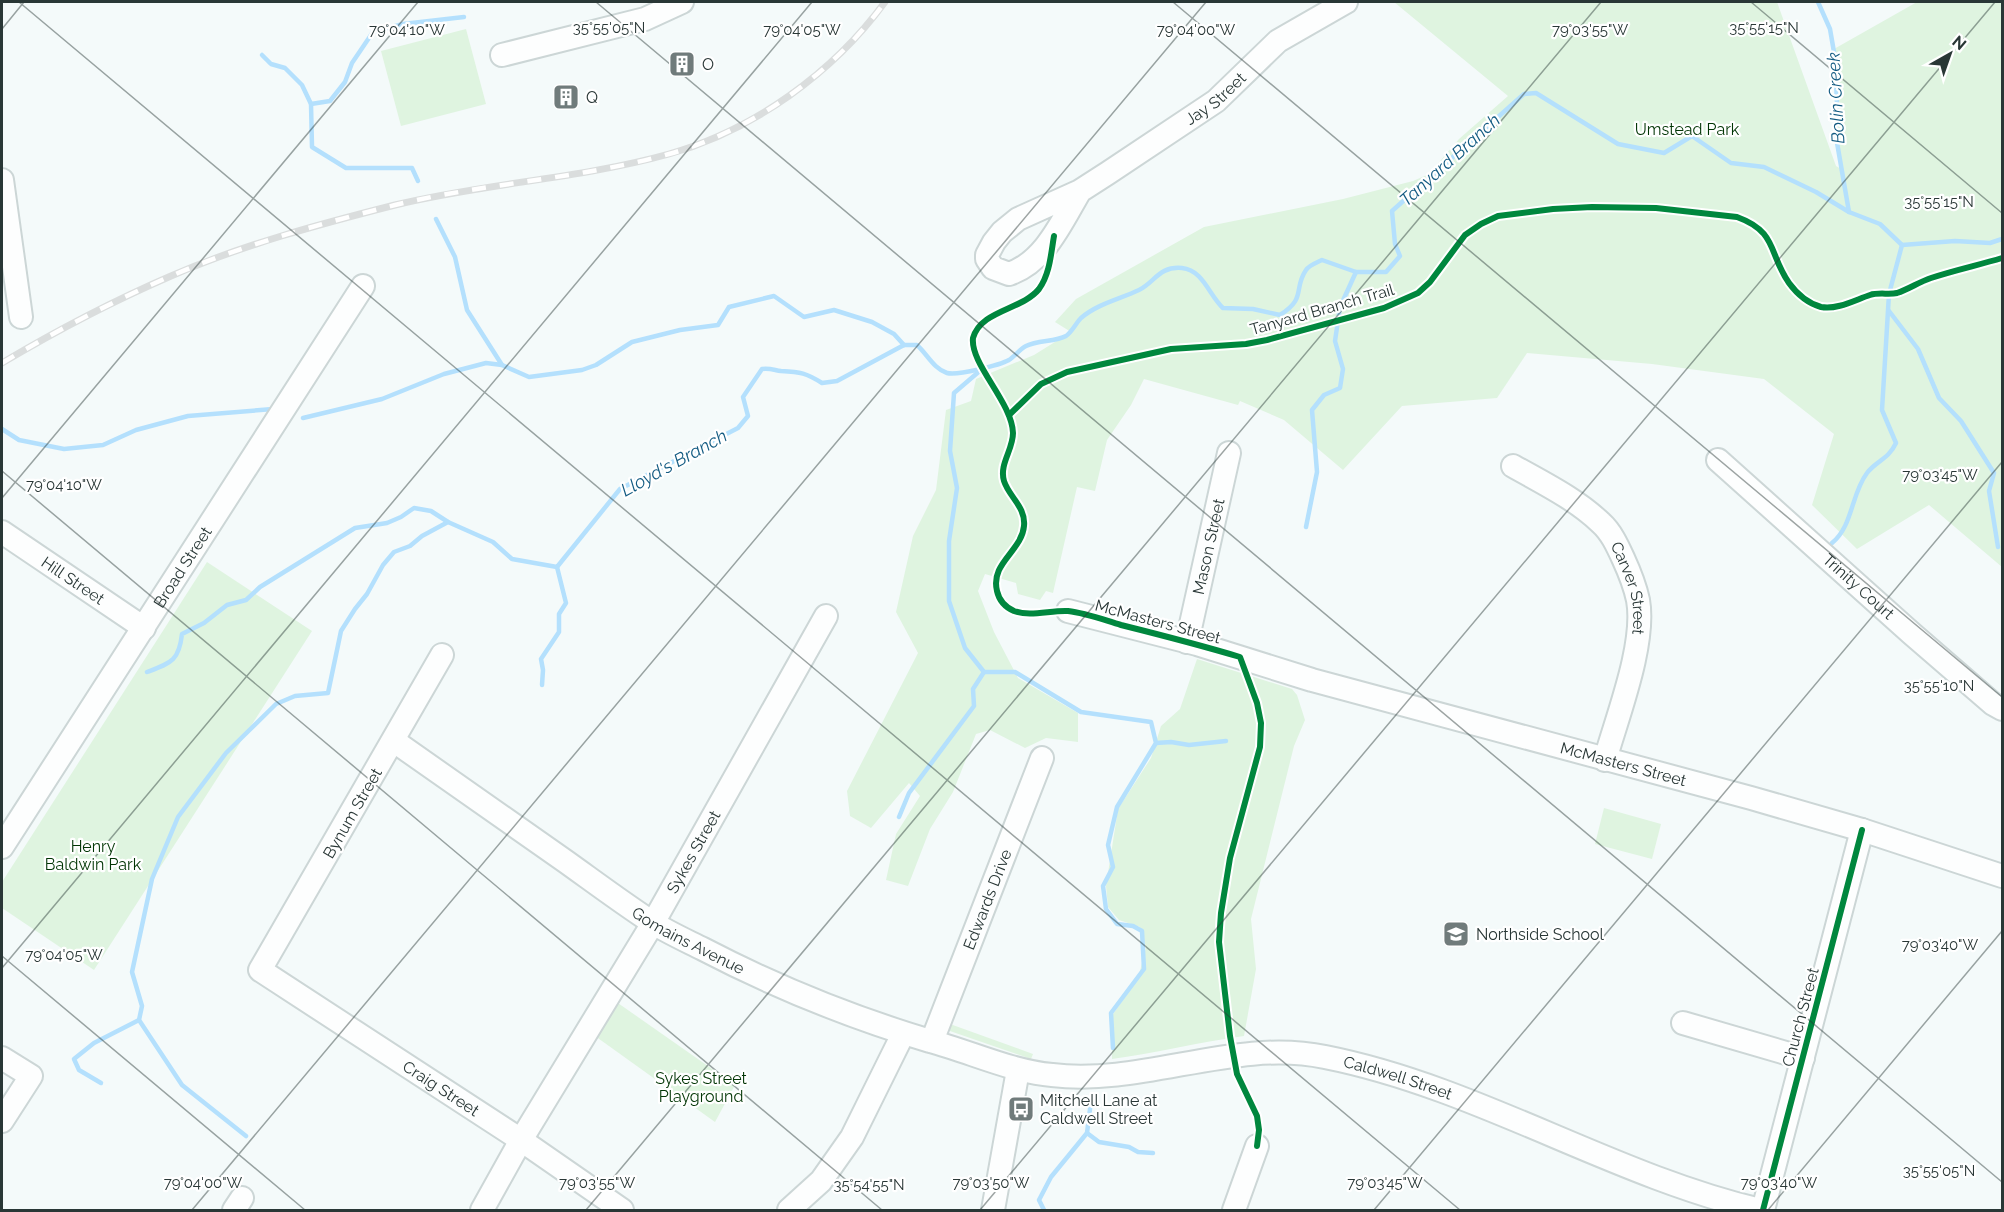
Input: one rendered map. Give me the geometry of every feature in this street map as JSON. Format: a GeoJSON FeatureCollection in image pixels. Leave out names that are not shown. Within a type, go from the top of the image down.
{"type":"FeatureCollection","features":[{"type":"Feature","properties":{"kind":"street"},"geometry":{"type":"LineString","coordinates":[[502,55],[645,19],[682,2]]}},
{"type":"Feature","properties":{"kind":"street","name":"Jay Street"},"geometry":{"type":"LineString","coordinates":[[1080,191],[1216,101],[1278,41],[1346,2]]}},
{"type":"Feature","properties":{"kind":"street"},"geometry":{"type":"LineString","coordinates":[[2,180],[21,317]]}},
{"type":"Feature","properties":{"kind":"street","name":"Broad Street"},"geometry":{"type":"LineString","coordinates":[[2,847],[363,286]]}},
{"type":"Feature","properties":{"kind":"street","name":"Mason Street"},"geometry":{"type":"LineString","coordinates":[[1187,642],[1229,453]]}},
{"type":"Feature","properties":{"kind":"street","name":"Trinity Court"},"geometry":{"type":"LineString","coordinates":[[1718,460],[1911,633],[1993,704],[2002,708]]}},
{"type":"Feature","properties":{"kind":"street","name":"Carver Street"},"geometry":{"type":"LineString","coordinates":[[1513,466],[1570,498],[1602,523],[1614,538],[1638,601],[1639,629],[1631,669],[1605,760]]}},
{"type":"Feature","properties":{"kind":"street","name":"Hill Street"},"geometry":{"type":"LineString","coordinates":[[2,532],[144,628]]}},
{"type":"Feature","properties":{"kind":"street","name":"McMasters Street"},"geometry":{"type":"LineString","coordinates":[[1068,612],[1187,642],[1312,680],[1862,830],[2002,876]]}},
{"type":"Feature","properties":{"kind":"street","name":"Sykes Street"},"geometry":{"type":"LineString","coordinates":[[482,1210],[521,1140],[653,923],[826,616]]}},
{"type":"Feature","properties":{"kind":"street","name":"Bynum Street"},"geometry":{"type":"LineString","coordinates":[[260,970],[442,655]]}},
{"type":"Feature","properties":{"kind":"street","name":"Gomains Avenue"},"geometry":{"type":"LineString","coordinates":[[394,741],[653,923],[750,973],[903,1034],[932,1041],[1018,1070]]}},
{"type":"Feature","properties":{"kind":"street","name":"Edwards Drive"},"geometry":{"type":"LineString","coordinates":[[932,1041],[1042,758]]}},
{"type":"Feature","properties":{"kind":"street","name":"Church Street"},"geometry":{"type":"LineString","coordinates":[[1762,1210],[1862,830]]}},
{"type":"Feature","properties":{"kind":"street","name":"Craig Street"},"geometry":{"type":"LineString","coordinates":[[260,970],[521,1140],[622,1210]]}},
{"type":"Feature","properties":{"kind":"street"},"geometry":{"type":"LineString","coordinates":[[1683,1023],[1803,1058]]}},
{"type":"Feature","properties":{"kind":"street"},"geometry":{"type":"LineString","coordinates":[[789,1210],[820,1181],[852,1137],[903,1034]]}},
{"type":"Feature","properties":{"kind":"street","name":"Caldwell Street"},"geometry":{"type":"LineString","coordinates":[[1018,1070],[1084,1078],[1114,1076],[1259,1053],[1288,1052],[1328,1057],[1417,1083],[1532,1126],[1715,1200],[1762,1210]]}},
{"type":"Feature","properties":{"kind":"street"},"geometry":{"type":"LineString","coordinates":[[2,1058],[31,1076],[2,1121]]}},
{"type":"Feature","properties":{"kind":"street"},"geometry":{"type":"LineString","coordinates":[[993,1210],[1018,1070]]}},
{"type":"Feature","properties":{"kind":"street"},"geometry":{"type":"LineString","coordinates":[[1234,1210],[1257,1146]]}},
{"type":"Feature","properties":{"kind":"green space","name":"Umstead Park"},"geometry":{"type":"Polygon","coordinates":[[[1394,2],[1777,2],[1836,166],[1843,170],[1837,141],[1834,49],[1917,2],[2002,2],[2002,567],[1929,505],[1857,549],[1812,505],[1834,434],[1764,379],[1652,364],[1527,353],[1497,398],[1402,406],[1343,470],[1284,420],[1240,401],[1238,405],[1144,379],[1131,405],[1107,440],[1095,491],[1077,487],[1053,593],[1046,591],[1040,600],[1018,594],[1016,583],[985,574],[978,591],[994,632],[1018,678],[1078,713],[1078,742],[1046,738],[1025,748],[990,730],[976,734],[953,792],[930,829],[908,886],[886,880],[896,834],[920,796],[909,783],[871,828],[850,816],[847,791],[918,653],[896,612],[913,536],[936,490],[946,410],[971,401],[976,379],[1034,355],[1071,332],[1055,322],[1076,299],[1204,227],[1343,199],[1413,181],[1429,174],[1459,139],[1508,96],[1394,2]]]}},
{"type":"Feature","properties":{"kind":"green space"},"geometry":{"type":"Polygon","coordinates":[[[466,29],[486,104],[401,126],[381,51],[466,29]]]}},
{"type":"Feature","properties":{"kind":"green space","name":"Henry Baldwin Park"},"geometry":{"type":"Polygon","coordinates":[[[207,562],[312,631],[94,970],[2,908],[2,882],[207,562]]]}},
{"type":"Feature","properties":{"kind":"green space"},"geometry":{"type":"Polygon","coordinates":[[[1197,659],[1292,689],[1297,695],[1305,720],[1294,746],[1251,919],[1256,969],[1244,1036],[1112,1059],[1113,1014],[1138,979],[1146,947],[1140,927],[1119,920],[1108,907],[1106,886],[1118,809],[1151,758],[1161,726],[1180,709],[1197,659]]]}},
{"type":"Feature","properties":{"kind":"green space"},"geometry":{"type":"Polygon","coordinates":[[[1604,808],[1661,824],[1652,859],[1595,844],[1604,808]]]}},
{"type":"Feature","properties":{"kind":"green space","name":"Sykes Street Playground"},"geometry":{"type":"Polygon","coordinates":[[[615,1001],[735,1085],[715,1122],[595,1036],[615,1001]]]}},
{"type":"Feature","properties":{"kind":"green space"},"geometry":{"type":"Polygon","coordinates":[[[950,1024],[1033,1054],[1031,1059],[947,1030],[950,1024]]]}},
{"type":"Feature","properties":{"kind":"waterway","name":"Bolin Creek"},"geometry":{"type":"LineString","coordinates":[[1818,2],[1830,29],[1835,58],[1837,104],[1835,131],[1849,212],[1880,224],[1902,245],[1955,241],[1990,243],[2002,239]]}},
{"type":"Feature","properties":{"kind":"waterway"},"geometry":{"type":"LineString","coordinates":[[311,104],[330,101],[345,82],[352,63],[373,32],[403,24],[464,17]]}},
{"type":"Feature","properties":{"kind":"waterway"},"geometry":{"type":"LineString","coordinates":[[262,55],[271,64],[285,68],[302,85],[311,104],[312,147],[346,168],[412,168],[418,181]]}},
{"type":"Feature","properties":{"kind":"waterway","name":"Tanyard Branch"},"geometry":{"type":"LineString","coordinates":[[147,672],[172,660],[179,650],[182,634],[204,623],[227,605],[246,600],[260,587],[355,528],[387,523],[414,508],[431,511],[448,522],[493,542],[512,559],[557,567],[620,489],[738,428],[748,416],[743,397],[762,369],[803,374],[822,383],[837,381],[904,345],[917,345],[942,371],[952,374],[978,370],[1009,360],[1031,344],[1066,336],[1087,313],[1139,290],[1163,272],[1174,268],[1182,268],[1195,273],[1223,308],[1253,309],[1280,315],[1297,298],[1302,277],[1307,268],[1322,260],[1356,272],[1386,272],[1400,256],[1395,244],[1392,211],[1524,94],[1536,93],[1618,144],[1664,153],[1692,136],[1731,163],[1764,167],[1816,192],[1849,212]]}},
{"type":"Feature","properties":{"kind":"waterway"},"geometry":{"type":"LineString","coordinates":[[436,219],[455,257],[467,310],[502,365]]}},
{"type":"Feature","properties":{"kind":"waterway"},"geometry":{"type":"LineString","coordinates":[[1832,543],[1844,528],[1867,473],[1886,457],[1896,443],[1882,410],[1889,294],[1902,245]]}},
{"type":"Feature","properties":{"kind":"waterway"},"geometry":{"type":"LineString","coordinates":[[1306,527],[1317,472],[1312,410],[1324,395],[1340,388],[1343,369],[1335,341],[1340,307],[1356,272]]}},
{"type":"Feature","properties":{"kind":"waterway"},"geometry":{"type":"LineString","coordinates":[[303,418],[382,399],[444,374],[486,363],[502,365],[529,377],[582,370],[596,365],[632,342],[680,330],[718,325],[729,307],[774,296],[804,317],[834,310],[872,322],[894,334],[904,345]]}},
{"type":"Feature","properties":{"kind":"waterway"},"geometry":{"type":"LineString","coordinates":[[1889,311],[1918,349],[1939,398],[1961,421],[1994,473],[1989,491],[1998,547]]}},
{"type":"Feature","properties":{"kind":"waterway","name":"Tanyard Branch"},"geometry":{"type":"LineString","coordinates":[[982,369],[954,393],[950,451],[957,488],[949,541],[949,601],[965,648],[984,672],[1015,672],[1081,712],[1151,722],[1156,743],[1117,807],[1108,845],[1113,867],[1103,886],[1106,909],[1117,924],[1133,926],[1142,931],[1144,969],[1111,1013],[1113,1048]]}},
{"type":"Feature","properties":{"kind":"waterway"},"geometry":{"type":"LineString","coordinates":[[2,429],[19,440],[64,449],[103,445],[136,430],[188,416],[273,409]]}},
{"type":"Feature","properties":{"kind":"waterway"},"geometry":{"type":"LineString","coordinates":[[246,1136],[182,1085],[139,1020],[142,1006],[132,972],[152,879],[178,817],[226,753],[276,704],[295,696],[328,693],[341,631],[367,594],[383,565],[394,552],[410,546],[422,536],[448,522]]}},
{"type":"Feature","properties":{"kind":"waterway"},"geometry":{"type":"LineString","coordinates":[[542,685],[541,659],[559,632],[559,614],[566,603],[557,567]]}},
{"type":"Feature","properties":{"kind":"waterway"},"geometry":{"type":"LineString","coordinates":[[899,817],[909,793],[974,706],[973,689],[984,672]]}},
{"type":"Feature","properties":{"kind":"waterway"},"geometry":{"type":"LineString","coordinates":[[1156,743],[1171,742],[1189,745],[1226,741]]}},
{"type":"Feature","properties":{"kind":"waterway"},"geometry":{"type":"LineString","coordinates":[[101,1083],[79,1070],[74,1059],[94,1043],[139,1020]]}},
{"type":"Feature","properties":{"kind":"waterway","name":"Tanyard Branch"},"geometry":{"type":"LineString","coordinates":[[1044,1210],[1039,1200],[1051,1177],[1087,1133],[1091,1101]]}},
{"type":"Feature","properties":{"kind":"waterway"},"geometry":{"type":"LineString","coordinates":[[1087,1133],[1099,1142],[1129,1147],[1138,1152],[1153,1153]]}},
{"type":"Feature","properties":{"kind":"railway"},"geometry":{"type":"LineString","coordinates":[[2,363],[43,339],[149,286],[225,254],[282,236],[395,205],[463,191],[601,169],[669,154],[701,143],[761,114],[789,96],[841,52],[885,2]]}},
{"type":"Feature","properties":{"kind":"cycle path","name":"Tanyard Branch Trail"},"geometry":{"type":"LineString","coordinates":[[1009,415],[1041,384],[1067,372],[1171,349],[1246,344],[1267,340],[1384,308],[1418,293],[1430,282],[1465,235],[1498,216],[1592,207],[1656,208],[1737,217],[1759,229],[1766,237],[1782,272],[1795,291],[1811,303],[1827,308],[1840,306],[1873,294],[1897,293],[1931,278],[2002,258]]}},
{"type":"Feature","properties":{"kind":"cycle path"},"geometry":{"type":"LineString","coordinates":[[1054,236],[1048,270],[1039,289],[1023,302],[984,321],[973,338],[978,359],[1011,421],[1013,433],[1003,475],[1006,487],[1020,508],[1024,519],[1022,535],[998,573],[997,591],[1003,603],[1020,613],[1061,611],[1081,613],[1240,657],[1257,703],[1261,723],[1260,747],[1230,858],[1219,942],[1230,1036],[1237,1074],[1257,1116],[1259,1130],[1257,1146]]}},
{"type":"Feature","properties":{"kind":"cycle path"},"geometry":{"type":"LineString","coordinates":[[1763,1210],[1862,830]]}},
{"type":"Feature","properties":{"kind":"place","name":"O"},"geometry":{"type":"Point","coordinates":[682,64]}},
{"type":"Feature","properties":{"kind":"place","name":"Q"},"geometry":{"type":"Point","coordinates":[566,97]}},
{"type":"Feature","properties":{"kind":"place","name":"Northside School"},"geometry":{"type":"Point","coordinates":[1456,934]}},
{"type":"Feature","properties":{"kind":"place","name":"Mitchell Lane at Caldwell Street"},"geometry":{"type":"Point","coordinates":[1021,1109]}},
{"type":"Feature","properties":{"kind":"water label","name":"Lloyd's Branch"},"geometry":{"type":"Point","coordinates":[674,463]}}]}
